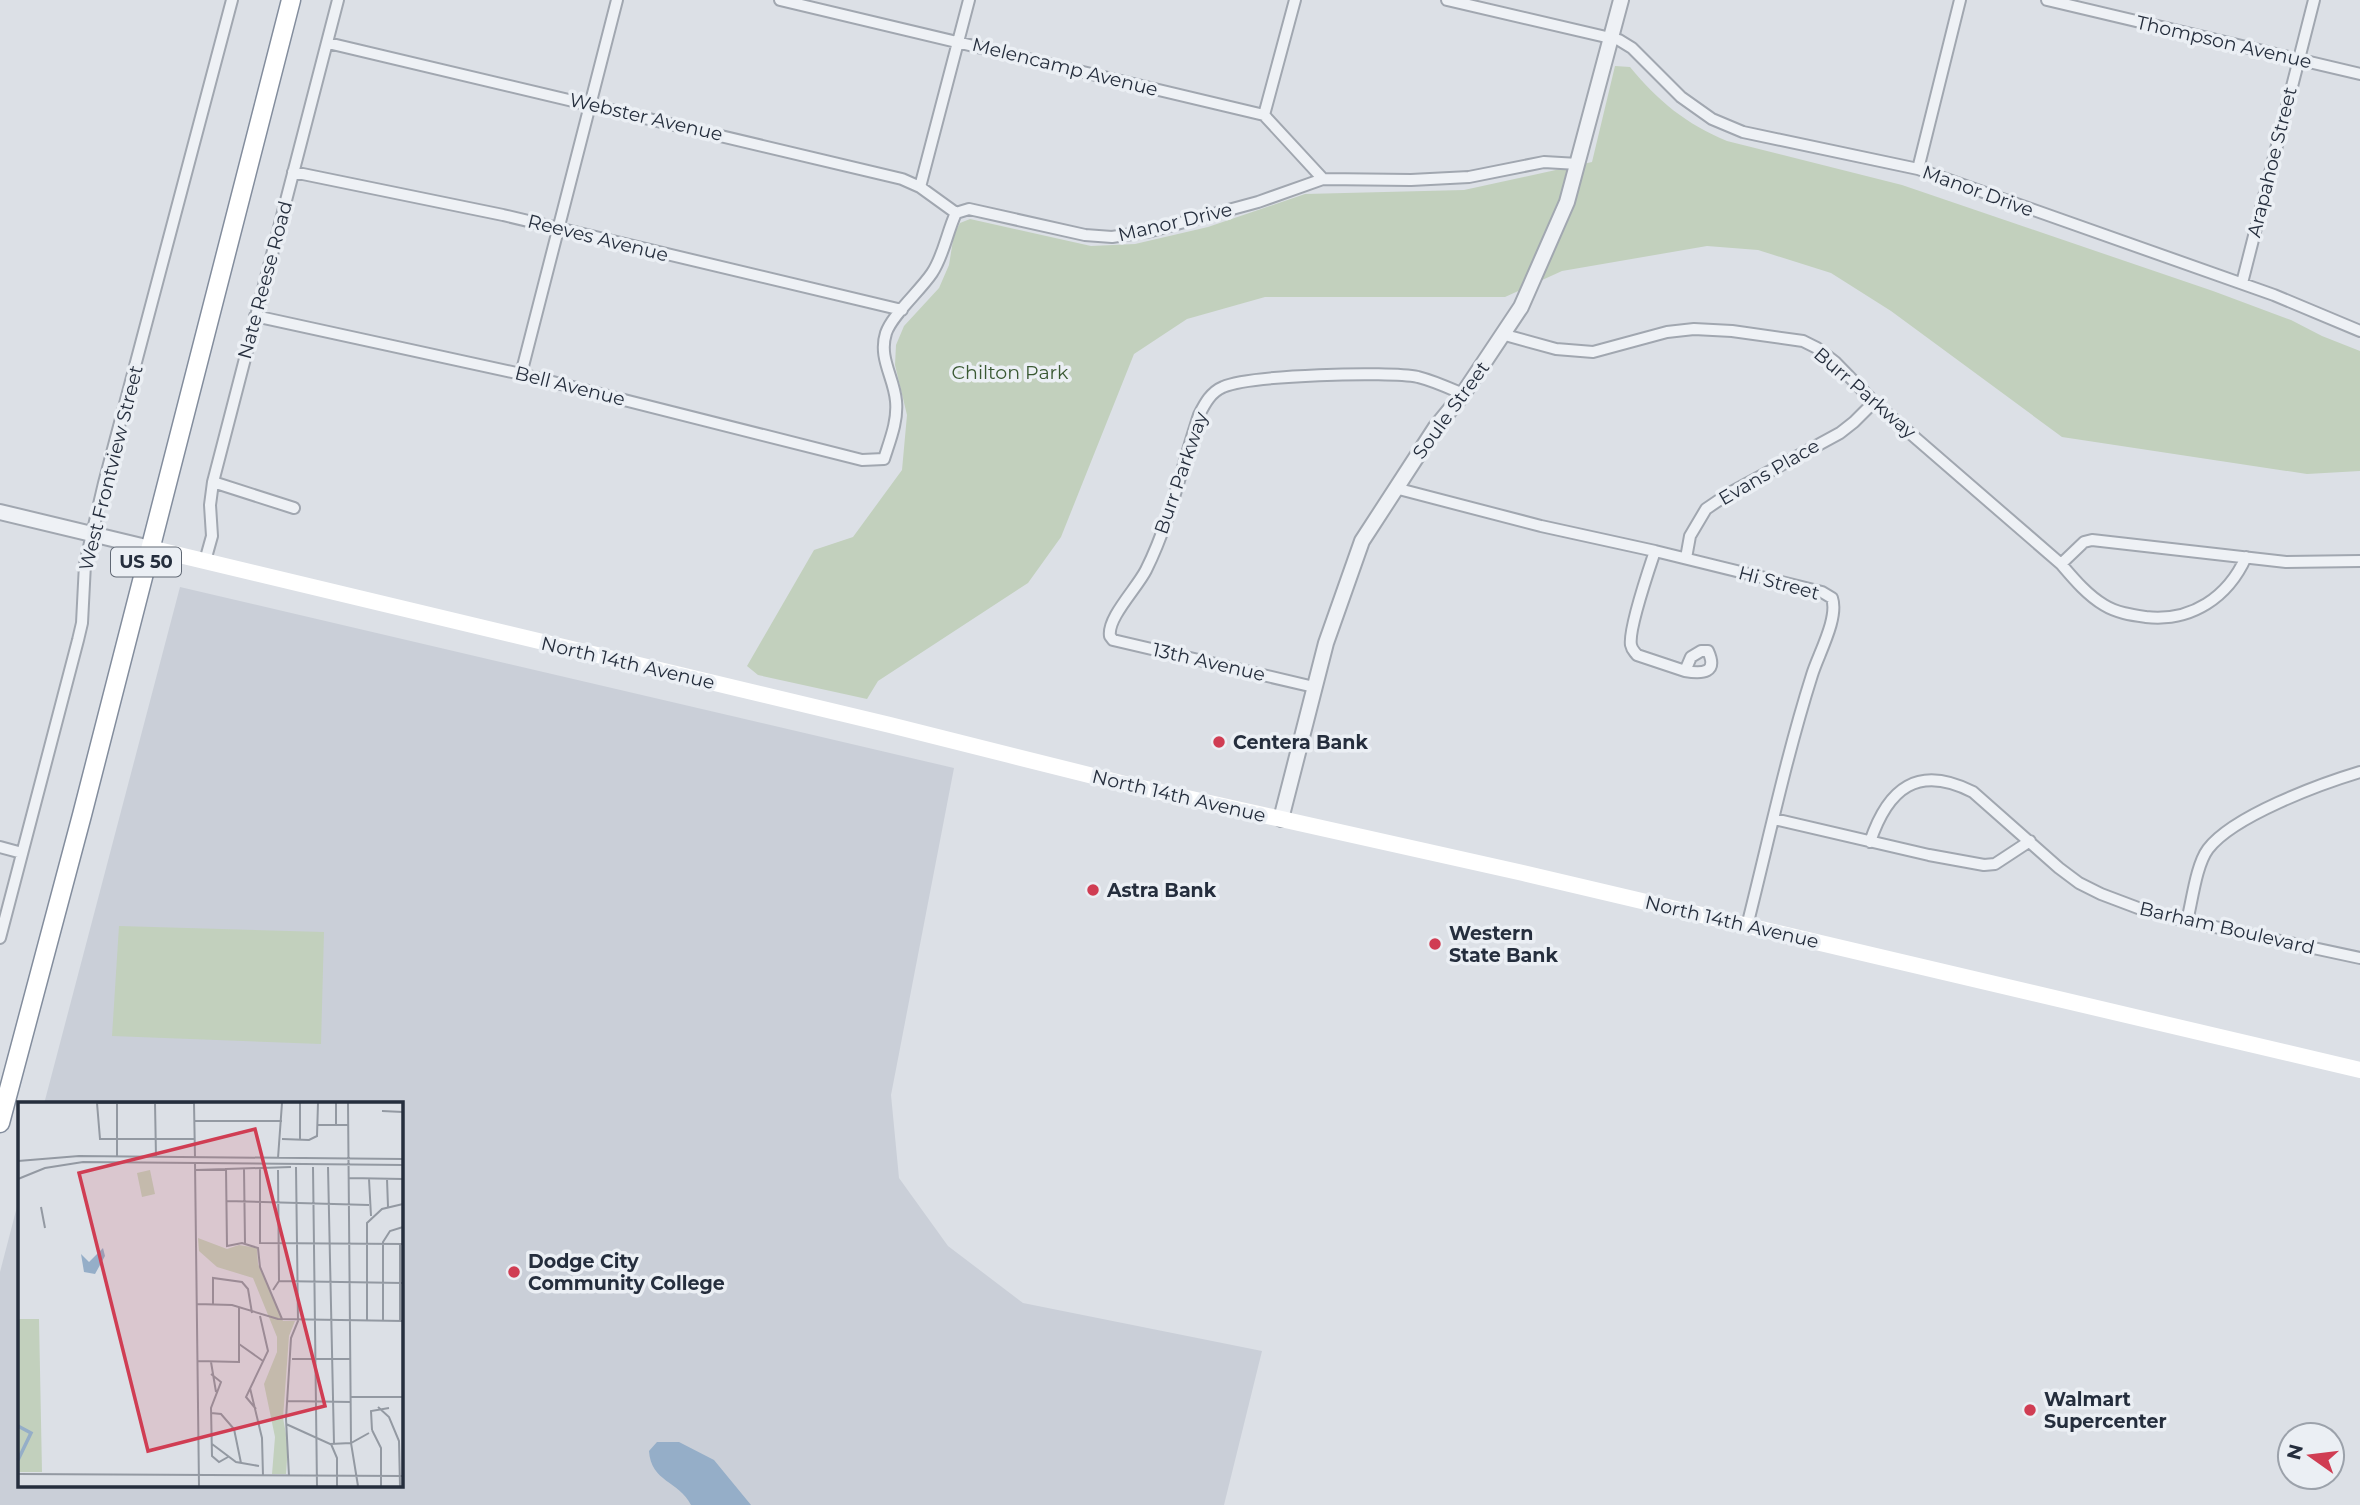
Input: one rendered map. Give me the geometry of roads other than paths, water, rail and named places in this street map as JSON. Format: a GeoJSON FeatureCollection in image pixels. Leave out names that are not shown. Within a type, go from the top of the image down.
{"type":"FeatureCollection","features":[{"type":"Feature","properties":{"kind":"highway","name":"US 50"},"geometry":{"type":"LineString","coordinates":[[0,1123],[291,0]]}},
{"type":"Feature","properties":{"kind":"main road","name":"North 14th Avenue"},"geometry":{"type":"LineString","coordinates":[[149,548],[890,725],[1129,785],[2360,1070]]}},
{"type":"Feature","properties":{"kind":"street","name":"West Frontview Street"},"geometry":{"type":"LineString","coordinates":[[0,938],[82,624],[85,564],[92,534],[232,0]]}},
{"type":"Feature","properties":{"kind":"street","name":"Nate Reese Road"},"geometry":{"type":"LineString","coordinates":[[205,561],[212,537],[210,505],[213,482],[338,0]]}},
{"type":"Feature","properties":{"kind":"street"},"geometry":{"type":"LineString","coordinates":[[521,374],[617,0]]}},
{"type":"Feature","properties":{"kind":"street","name":"Melencamp Avenue"},"geometry":{"type":"LineString","coordinates":[[780,0],[1264,115]]}},
{"type":"Feature","properties":{"kind":"street"},"geometry":{"type":"LineString","coordinates":[[920,187],[969,0]]}},
{"type":"Feature","properties":{"kind":"street"},"geometry":{"type":"LineString","coordinates":[[1295,0],[1264,115],[1323,179]]}},
{"type":"Feature","properties":{"kind":"street","name":"Manor Drive"},"geometry":{"type":"LineString","coordinates":[[1447,0],[1619,40],[1632,48],[1681,97],[1712,119],[1743,132],[1917,169],[2242,283],[2360,331]]}},
{"type":"Feature","properties":{"kind":"street","name":"Soule Street"},"geometry":{"type":"LineString","coordinates":[[1281,819],[1314,687],[1338,607],[1362,541],[1395,488],[1463,394],[1521,307],[1567,202],[1621,0]]}},
{"type":"Feature","properties":{"kind":"street"},"geometry":{"type":"LineString","coordinates":[[1917,169],[1960,0]]}},
{"type":"Feature","properties":{"kind":"street","name":"Thompson Avenue"},"geometry":{"type":"LineString","coordinates":[[2047,0],[2360,74]]}},
{"type":"Feature","properties":{"kind":"street","name":"Arapahoe Street"},"geometry":{"type":"LineString","coordinates":[[2242,283],[2314,0]]}},
{"type":"Feature","properties":{"kind":"street","name":"Webster Avenue"},"geometry":{"type":"LineString","coordinates":[[328,43],[902,179],[920,187],[956,213]]}},
{"type":"Feature","properties":{"kind":"street","name":"Manor Drive"},"geometry":{"type":"LineString","coordinates":[[956,213],[969,209],[1085,235],[1112,237],[1151,231],[1258,202],[1323,179],[1410,180],[1457,177],[1544,162],[1578,164]]}},
{"type":"Feature","properties":{"kind":"street","name":"Reeves Avenue"},"geometry":{"type":"LineString","coordinates":[[293,172],[503,215],[902,310]]}},
{"type":"Feature","properties":{"kind":"street"},"geometry":{"type":"LineString","coordinates":[[902,310],[918,293],[940,259],[956,213]]}},
{"type":"Feature","properties":{"kind":"street","name":"Bell Avenue"},"geometry":{"type":"LineString","coordinates":[[255,316],[521,374],[862,460],[884,459],[895,423],[896,400],[883,357],[886,334],[894,318],[902,310]]}},
{"type":"Feature","properties":{"kind":"street","name":"Burr Parkway"},"geometry":{"type":"LineString","coordinates":[[1504,335],[1556,349],[1593,352],[1667,332],[1694,329],[1732,331],[1803,341],[1835,362],[1874,402],[2060,564],[2078,584],[2105,605],[2129,615],[2160,619],[2184,615],[2210,603],[2239,573],[2246,557]]}},
{"type":"Feature","properties":{"kind":"street","name":"Burr Parkway"},"geometry":{"type":"LineString","coordinates":[[1109,632],[1110,625],[1145,571],[1199,415],[1208,398],[1220,388],[1234,383],[1265,379],[1367,375],[1416,377],[1463,394]]}},
{"type":"Feature","properties":{"kind":"street","name":"Evans Place"},"geometry":{"type":"LineString","coordinates":[[1686,558],[1690,536],[1706,509],[1728,494],[1840,433],[1874,402]]}},
{"type":"Feature","properties":{"kind":"street"},"geometry":{"type":"LineString","coordinates":[[213,482],[294,508]]}},
{"type":"Feature","properties":{"kind":"street","name":"Hi Street"},"geometry":{"type":"LineString","coordinates":[[1395,488],[1541,526],[1686,558],[1822,593],[1832,598],[1835,604],[1833,619],[1807,690],[1747,926]]}},
{"type":"Feature","properties":{"kind":"street","name":"North 14th Avenue"},"geometry":{"type":"LineString","coordinates":[[0,512],[149,548]]}},
{"type":"Feature","properties":{"kind":"street"},"geometry":{"type":"LineString","coordinates":[[2060,564],[2084,542],[2092,540],[2286,562],[2360,561]]}},
{"type":"Feature","properties":{"kind":"street"},"geometry":{"type":"LineString","coordinates":[[1655,551],[1639,603],[1632,648],[1637,655],[1685,671]]}},
{"type":"Feature","properties":{"kind":"street","name":"13th Avenue"},"geometry":{"type":"LineString","coordinates":[[1109,632],[1113,640],[1314,687]]}},
{"type":"Feature","properties":{"kind":"street"},"geometry":{"type":"LineString","coordinates":[[2188,922],[2202,863],[2208,849],[2215,842],[2270,807],[2360,772]]}},
{"type":"Feature","properties":{"kind":"street","name":"Barham Boulevard"},"geometry":{"type":"LineString","coordinates":[[1870,842],[1878,818],[1888,802],[1904,788],[1923,781],[1956,783],[1973,792],[2079,883],[2146,911],[2360,958]]}},
{"type":"Feature","properties":{"kind":"street"},"geometry":{"type":"LineString","coordinates":[[1774,819],[1984,866],[1995,864],[2030,841]]}},
{"type":"Feature","properties":{"kind":"street"},"geometry":{"type":"LineString","coordinates":[[0,847],[22,852]]}},
{"type":"Feature","properties":{"kind":"water"},"geometry":{"type":"Polygon","coordinates":[[[657,1442],[679,1442],[714,1460],[751,1505],[691,1505],[680,1491],[655,1469],[649,1451],[657,1442]]]}},
{"type":"Feature","properties":{"kind":"place","name":"Centera Bank"},"geometry":{"type":"Point","coordinates":[1219,742]}},
{"type":"Feature","properties":{"kind":"place","name":"Astra Bank"},"geometry":{"type":"Point","coordinates":[1093,890]}},
{"type":"Feature","properties":{"kind":"place","name":"Western State Bank"},"geometry":{"type":"Point","coordinates":[1435,944]}},
{"type":"Feature","properties":{"kind":"place","name":"Dodge City Community College"},"geometry":{"type":"Point","coordinates":[514,1272]}},
{"type":"Feature","properties":{"kind":"place","name":"Walmart Supercenter"},"geometry":{"type":"Point","coordinates":[2030,1410]}},
{"type":"Feature","properties":{"kind":"park label","name":"Chilton Park"},"geometry":{"type":"Point","coordinates":[1010,372]}}]}
